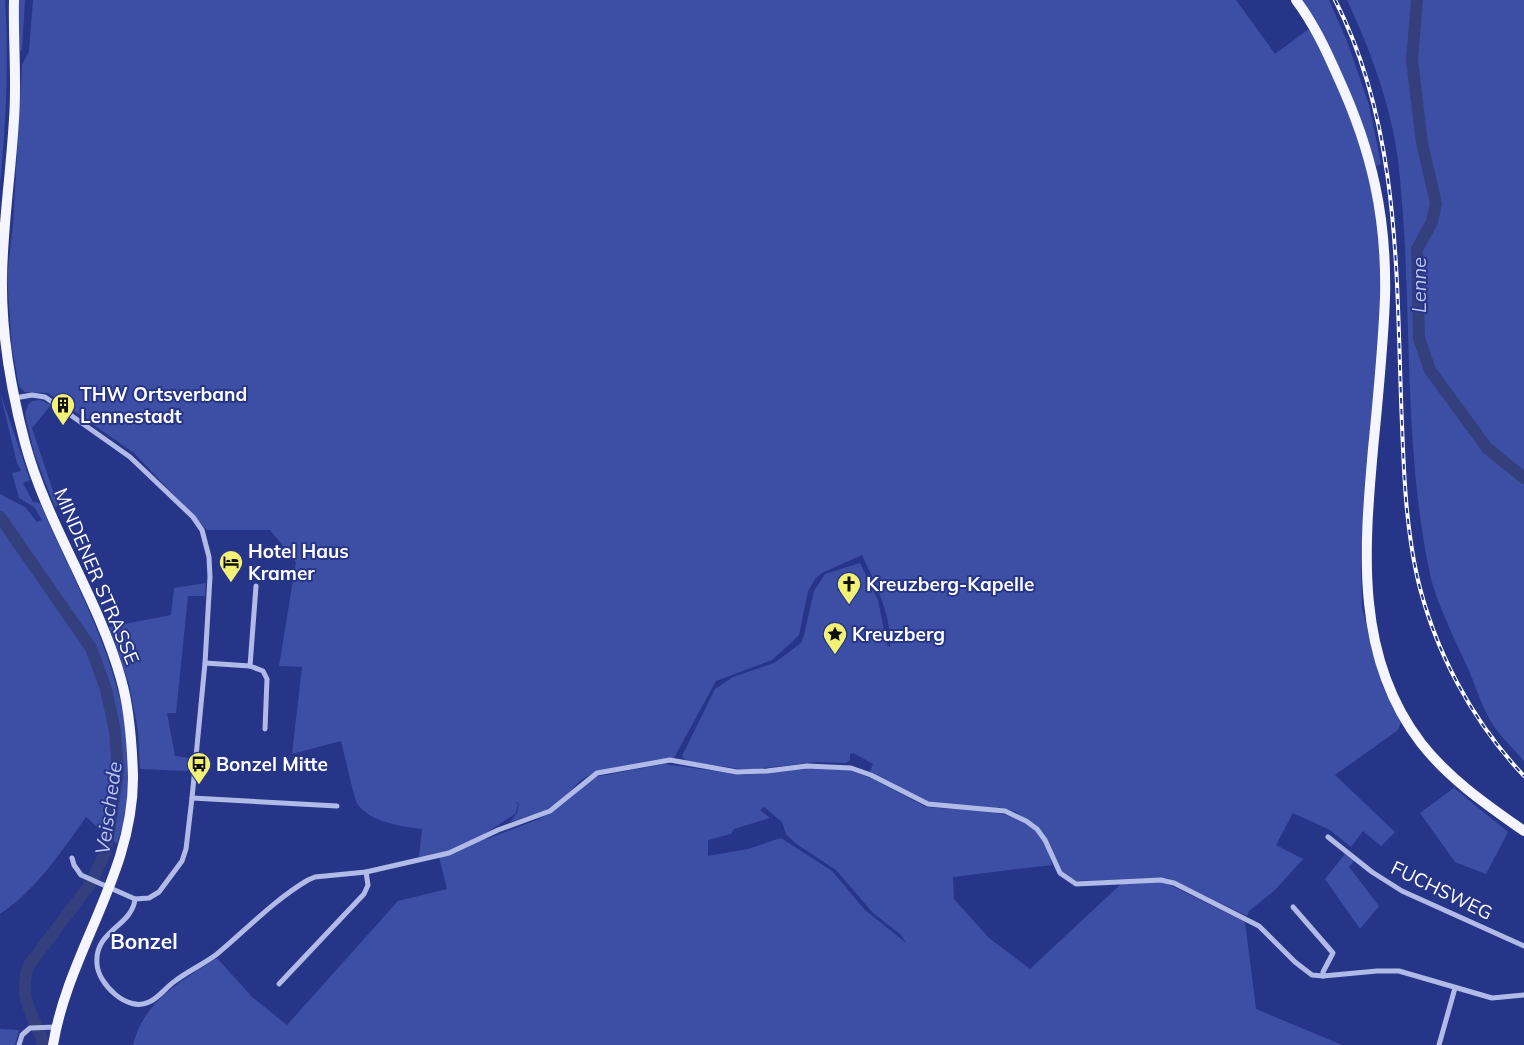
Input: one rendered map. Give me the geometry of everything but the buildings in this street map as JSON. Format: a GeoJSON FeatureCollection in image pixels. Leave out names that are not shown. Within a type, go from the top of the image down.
{"type":"FeatureCollection","features":[{"type":"Feature","properties":{"kind":"main road","name":"MINDENER STRASSE"},"geometry":{"type":"LineString","coordinates":[[14,0],[15,100],[2,279],[9,362],[15,398],[35,474],[111,648],[121,680],[128,714],[132,749],[132,796],[122,848],[110,888],[68,986],[56,1027],[53,1045]]}},
{"type":"Feature","properties":{"kind":"main road"},"geometry":{"type":"LineString","coordinates":[[1296,0],[1312,23],[1339,78],[1361,130],[1374,174],[1383,229],[1386,279],[1384,332],[1366,536],[1369,614],[1378,660],[1397,706],[1421,742],[1460,784],[1524,831]]}},
{"type":"Feature","properties":{"kind":"street"},"geometry":{"type":"LineString","coordinates":[[15,398],[32,395],[45,397],[130,457],[193,517],[202,530],[209,557],[210,577],[205,663],[192,798],[186,849],[176,872],[159,892],[150,898],[135,899],[88,880],[76,870],[72,858]]}},
{"type":"Feature","properties":{"kind":"street"},"geometry":{"type":"LineString","coordinates":[[250,666],[256,586]]}},
{"type":"Feature","properties":{"kind":"street"},"geometry":{"type":"LineString","coordinates":[[205,663],[250,666],[263,671],[267,679],[265,729]]}},
{"type":"Feature","properties":{"kind":"street"},"geometry":{"type":"LineString","coordinates":[[135,899],[134,908],[129,916],[118,924],[102,943],[97,965],[104,982],[115,994],[123,999],[141,1004],[149,1003],[175,980],[215,955],[261,914],[301,884],[315,877],[366,872],[449,853],[498,830],[550,811],[586,779],[603,771],[662,760],[737,772],[767,771],[807,766],[836,766],[871,774],[928,804],[1000,810],[1015,815],[1026,821],[1042,835],[1060,873],[1076,884],[1167,881],[1254,923],[1312,975],[1323,976],[1399,971],[1498,999],[1524,995]]}},
{"type":"Feature","properties":{"kind":"street"},"geometry":{"type":"LineString","coordinates":[[192,798],[337,806]]}},
{"type":"Feature","properties":{"kind":"street","name":"FUCHSWEG"},"geometry":{"type":"LineString","coordinates":[[1328,837],[1372,872],[1402,891],[1524,946]]}},
{"type":"Feature","properties":{"kind":"street"},"geometry":{"type":"LineString","coordinates":[[280,984],[364,894],[368,885],[366,872]]}},
{"type":"Feature","properties":{"kind":"street"},"geometry":{"type":"LineString","coordinates":[[1293,907],[1333,953],[1323,972],[1323,976]]}},
{"type":"Feature","properties":{"kind":"street"},"geometry":{"type":"LineString","coordinates":[[1439,1045],[1455,988]]}},
{"type":"Feature","properties":{"kind":"street"},"geometry":{"type":"LineString","coordinates":[[18,1045],[24,1031],[33,1027],[56,1027]]}},
{"type":"Feature","properties":{"kind":"shaded area"},"geometry":{"type":"Polygon","coordinates":[[[0,0],[5,0],[7,70],[0,185],[0,0]]]}},
{"type":"Feature","properties":{"kind":"shaded area"},"geometry":{"type":"Polygon","coordinates":[[[11,0],[25,0],[22,51],[20,50],[18,27],[11,0]]]}},
{"type":"Feature","properties":{"kind":"shaded area"},"geometry":{"type":"Polygon","coordinates":[[[33,0],[1236,0],[1275,54],[1309,29],[1346,103],[1369,173],[1382,234],[1381,314],[1361,554],[1362,608],[1382,685],[1401,722],[1398,730],[1335,775],[1395,832],[1381,846],[1363,831],[1351,847],[1330,830],[1293,813],[1276,845],[1303,859],[1275,890],[1249,911],[1247,916],[1168,878],[1076,881],[1061,871],[1043,832],[1016,812],[998,807],[996,813],[1022,821],[1040,834],[1044,839],[1052,865],[953,877],[954,899],[989,938],[1030,969],[1122,883],[1164,882],[1245,922],[1256,1009],[1342,1045],[133,1045],[138,1029],[155,1004],[178,984],[217,958],[252,997],[287,1025],[398,901],[447,889],[438,853],[419,857],[422,829],[379,820],[358,805],[341,741],[292,754],[302,667],[279,666],[296,562],[270,530],[207,530],[134,453],[48,393],[25,392],[19,386],[12,348],[7,277],[13,225],[22,65],[29,51],[33,0]],[[862,555],[822,573],[815,579],[808,591],[799,635],[772,660],[716,681],[674,758],[597,771],[581,780],[565,796],[546,810],[510,822],[517,813],[519,804],[516,801],[518,805],[515,814],[481,836],[487,839],[539,819],[557,809],[595,777],[664,764],[744,775],[802,768],[849,770],[871,778],[926,807],[953,809],[928,803],[870,771],[873,764],[853,753],[850,754],[850,760],[846,763],[817,762],[747,770],[686,761],[682,756],[715,689],[733,677],[774,663],[801,643],[814,591],[825,574],[860,563],[878,600],[887,645],[890,647],[890,635],[885,611],[862,555]],[[764,807],[760,810],[770,818],[734,829],[731,834],[708,840],[708,856],[748,849],[781,838],[832,871],[865,910],[906,943],[901,935],[872,912],[836,870],[795,843],[786,834],[782,822],[764,807]]]}},
{"type":"Feature","properties":{"kind":"shaded area"},"geometry":{"type":"Polygon","coordinates":[[[1301,0],[1329,0],[1347,41],[1369,105],[1381,164],[1376,166],[1361,123],[1335,60],[1325,39],[1301,0]]]}},
{"type":"Feature","properties":{"kind":"shaded area"},"geometry":{"type":"Polygon","coordinates":[[[1347,0],[1524,0],[1524,761],[1498,732],[1487,714],[1441,609],[1430,574],[1421,523],[1415,471],[1411,419],[1403,212],[1395,139],[1385,98],[1364,38],[1347,0]]]}},
{"type":"Feature","properties":{"kind":"shaded area"},"geometry":{"type":"Polygon","coordinates":[[[0,392],[30,480],[23,483],[33,502],[40,503],[77,584],[111,668],[123,711],[129,755],[127,799],[117,844],[86,817],[36,882],[13,905],[0,914],[0,494],[25,507],[37,522],[42,520],[34,507],[19,498],[12,473],[21,471],[17,463],[0,392]]]}},
{"type":"Feature","properties":{"kind":"shaded area"},"geometry":{"type":"Polygon","coordinates":[[[40,400],[51,405],[32,428],[58,506],[55,507],[34,453],[25,414],[28,405],[32,401],[40,400]]]}},
{"type":"Feature","properties":{"kind":"shaded area"},"geometry":{"type":"Polygon","coordinates":[[[206,583],[205,596],[188,596],[176,713],[167,713],[175,756],[189,758],[188,771],[140,769],[138,730],[129,684],[109,627],[171,615],[174,588],[206,583]]]}},
{"type":"Feature","properties":{"kind":"shaded area"},"geometry":{"type":"Polygon","coordinates":[[[1454,788],[1508,832],[1486,874],[1455,862],[1420,813],[1454,788]]]}},
{"type":"Feature","properties":{"kind":"shaded area"},"geometry":{"type":"Polygon","coordinates":[[[1345,854],[1354,861],[1349,867],[1379,906],[1360,929],[1325,879],[1345,854]]]}},
{"type":"Feature","properties":{"kind":"shaded area"},"geometry":{"type":"Polygon","coordinates":[[[0,1029],[19,1030],[15,1045],[0,1045],[0,1029]]]}},
{"type":"Feature","properties":{"kind":"waterway","name":"Lenne"},"geometry":{"type":"LineString","coordinates":[[1417,0],[1412,60],[1422,143],[1436,203],[1432,222],[1417,249],[1419,338],[1430,370],[1487,448],[1524,478]]}},
{"type":"Feature","properties":{"kind":"waterway","name":"Veischede"},"geometry":{"type":"LineString","coordinates":[[0,517],[91,648],[106,689],[115,731],[118,772],[106,851],[91,883],[29,965],[26,976],[25,994],[27,1003],[42,1039],[42,1045]]}},
{"type":"Feature","properties":{"kind":"railway"},"geometry":{"type":"LineString","coordinates":[[1335,0],[1357,50],[1373,101],[1384,154],[1396,262],[1406,501],[1417,576],[1424,604],[1434,631],[1457,683],[1488,732],[1524,776]]}},
{"type":"Feature","properties":{"kind":"place","name":"THW Ortsverband Lennestadt"},"geometry":{"type":"Point","coordinates":[63,426]}},
{"type":"Feature","properties":{"kind":"place","name":"Hotel Haus Kramer"},"geometry":{"type":"Point","coordinates":[231,583]}},
{"type":"Feature","properties":{"kind":"place","name":"Kreuzberg-Kapelle"},"geometry":{"type":"Point","coordinates":[849,605]}},
{"type":"Feature","properties":{"kind":"place","name":"Kreuzberg"},"geometry":{"type":"Point","coordinates":[835,655]}},
{"type":"Feature","properties":{"kind":"place","name":"Bonzel Mitte"},"geometry":{"type":"Point","coordinates":[199,785]}},
{"type":"Feature","properties":{"kind":"district","name":"Bonzel"},"geometry":{"type":"Point","coordinates":[144,941]}}]}
